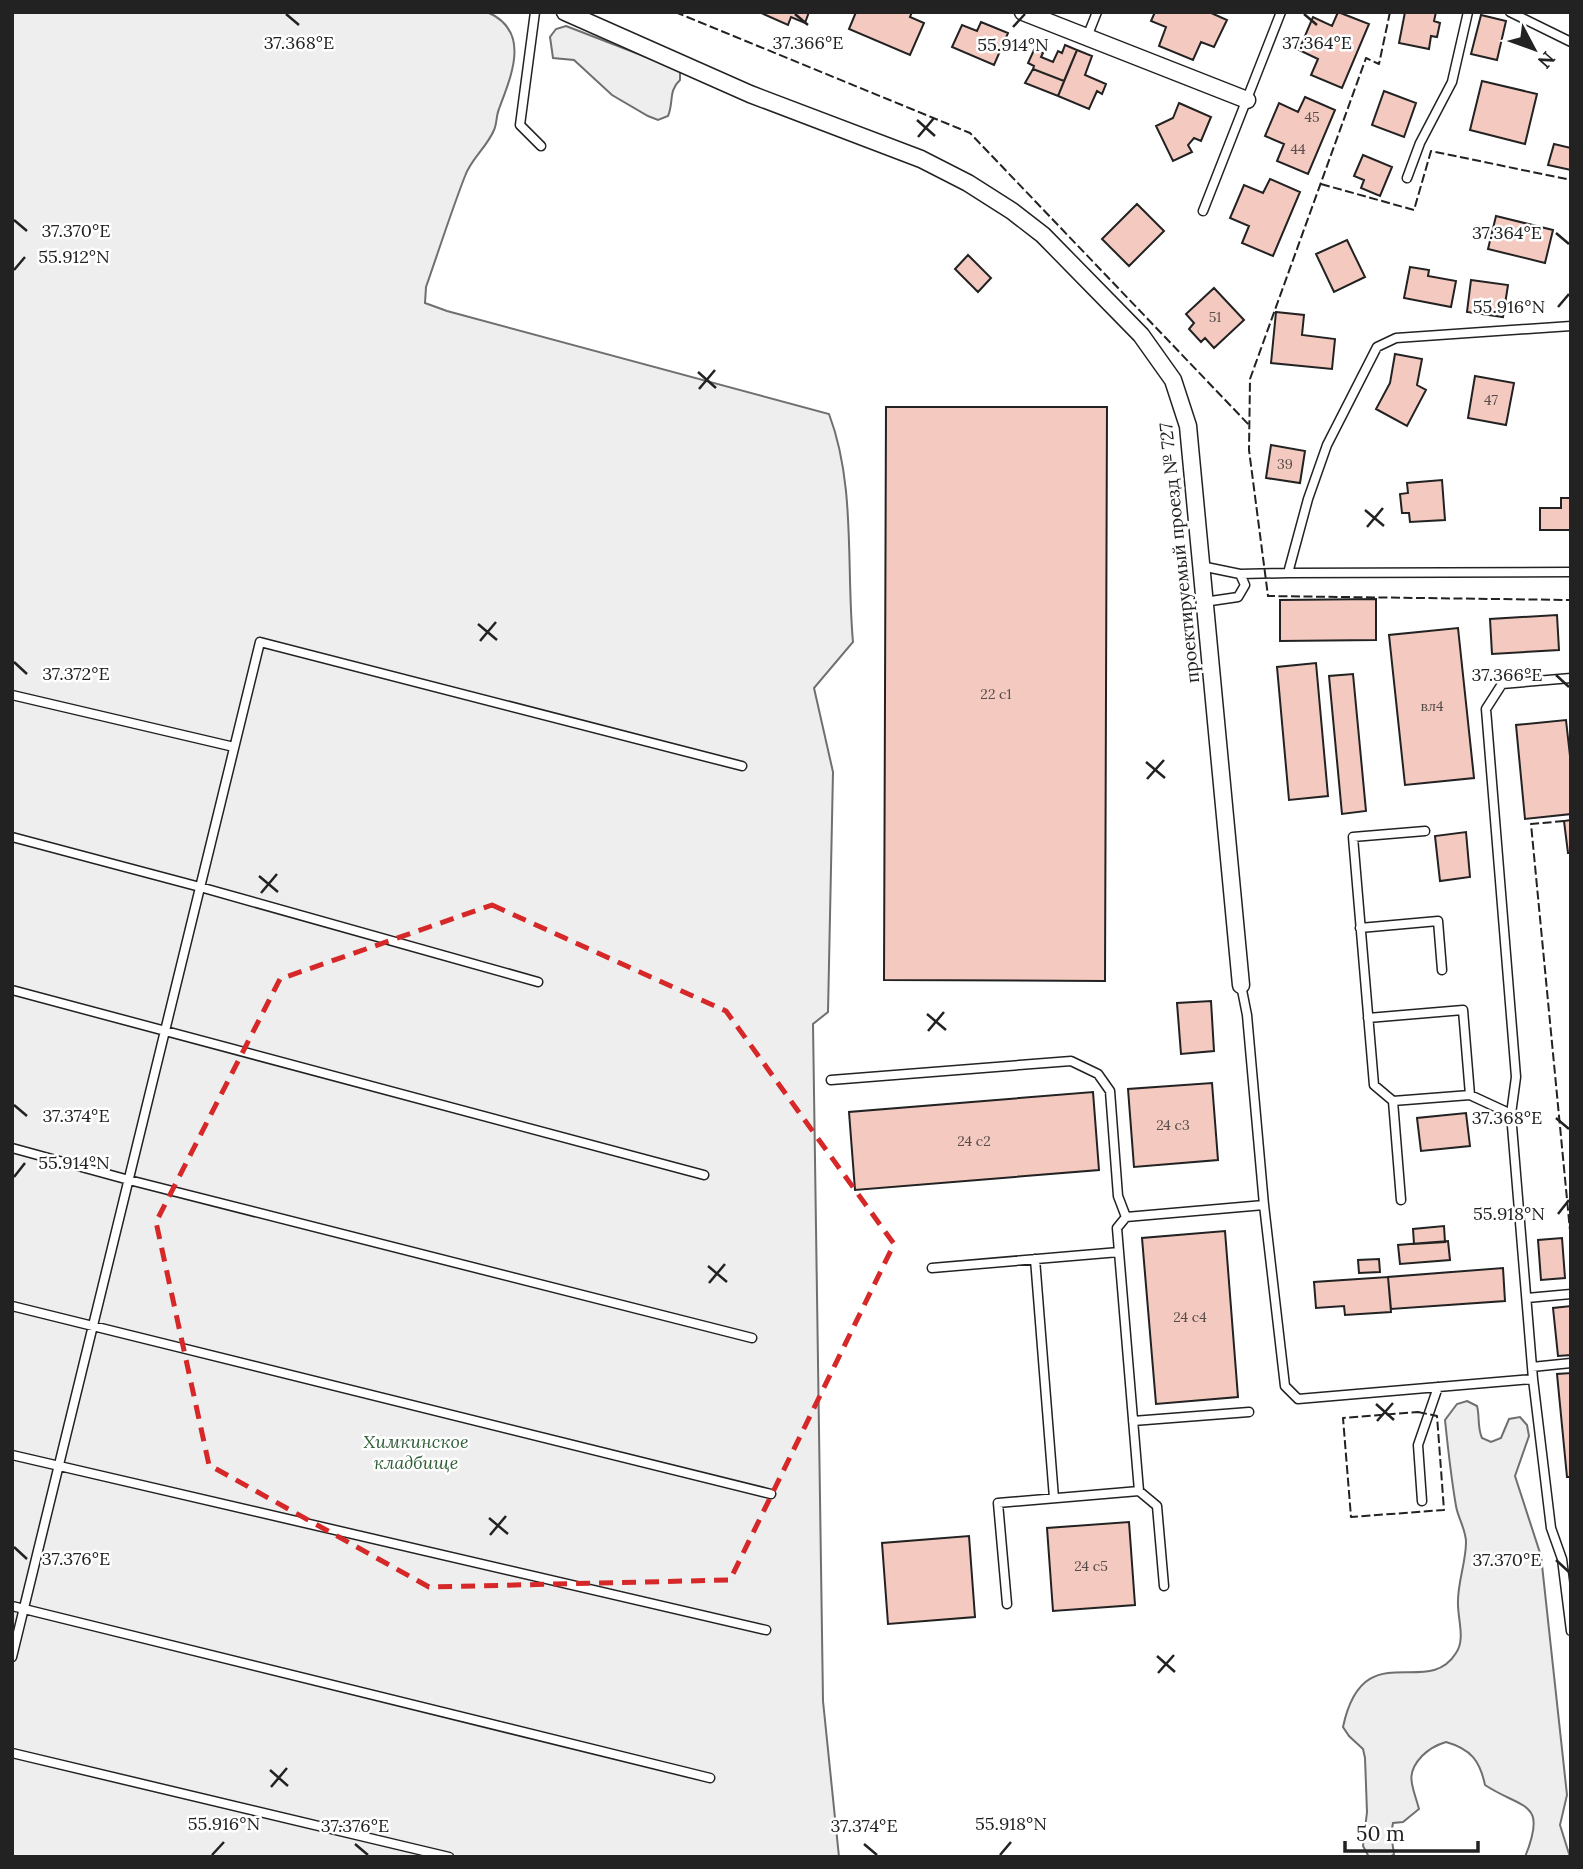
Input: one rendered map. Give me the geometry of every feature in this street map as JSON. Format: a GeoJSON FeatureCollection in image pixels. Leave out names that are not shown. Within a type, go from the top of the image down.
{"type":"FeatureCollection","features":[{"type":"Feature","properties":{"kind":"street","name":"проектируемый проезд № 727"},"geometry":{"type":"LineString","coordinates":[[565,12],[750,94],[920,159],[968,183],[1043,235],[1141,335],[1173,380],[1188,426],[1241,985]]}},
{"type":"Feature","properties":{"kind":"street"},"geometry":{"type":"LineString","coordinates":[[1023,12],[1247,100]]}},
{"type":"Feature","properties":{"kind":"lane"},"geometry":{"type":"LineString","coordinates":[[535,12],[520,125],[541,146]]}},
{"type":"Feature","properties":{"kind":"lane"},"geometry":{"type":"LineString","coordinates":[[1087,37],[1097,12]]}},
{"type":"Feature","properties":{"kind":"lane"},"geometry":{"type":"LineString","coordinates":[[1203,211],[1282,12]]}},
{"type":"Feature","properties":{"kind":"lane"},"geometry":{"type":"LineString","coordinates":[[1407,178],[1420,143],[1452,82],[1468,12]]}},
{"type":"Feature","properties":{"kind":"lane"},"geometry":{"type":"LineString","coordinates":[[1510,12],[1571,42]]}},
{"type":"Feature","properties":{"kind":"lane"},"geometry":{"type":"LineString","coordinates":[[1288,572],[1308,499],[1327,444],[1377,346],[1396,338],[1571,326]]}},
{"type":"Feature","properties":{"kind":"lane"},"geometry":{"type":"LineString","coordinates":[[1200,566],[1240,574],[1571,572]]}},
{"type":"Feature","properties":{"kind":"lane"},"geometry":{"type":"LineString","coordinates":[[1204,602],[1238,597],[1245,585],[1240,574]]}},
{"type":"Feature","properties":{"kind":"lane"},"geometry":{"type":"LineString","coordinates":[[12,1657],[260,642],[743,766]]}},
{"type":"Feature","properties":{"kind":"lane"},"geometry":{"type":"LineString","coordinates":[[1571,678],[1503,684],[1486,709],[1516,1077],[1511,1114],[1532,1367],[1551,1528],[1562,1559],[1571,1631]]}},
{"type":"Feature","properties":{"kind":"lane"},"geometry":{"type":"LineString","coordinates":[[12,695],[234,747]]}},
{"type":"Feature","properties":{"kind":"lane"},"geometry":{"type":"LineString","coordinates":[[1424,831],[1353,837],[1374,1085],[1393,1101],[1471,1095],[1511,1114]]}},
{"type":"Feature","properties":{"kind":"lane"},"geometry":{"type":"LineString","coordinates":[[12,837],[538,982]]}},
{"type":"Feature","properties":{"kind":"lane"},"geometry":{"type":"LineString","coordinates":[[1360,928],[1438,921],[1442,970]]}},
{"type":"Feature","properties":{"kind":"lane"},"geometry":{"type":"LineString","coordinates":[[1241,985],[1247,1015],[1264,1205],[1285,1386],[1298,1399],[1534,1378]]}},
{"type":"Feature","properties":{"kind":"lane"},"geometry":{"type":"LineString","coordinates":[[12,990],[704,1175]]}},
{"type":"Feature","properties":{"kind":"lane"},"geometry":{"type":"LineString","coordinates":[[1368,1018],[1463,1010],[1471,1095]]}},
{"type":"Feature","properties":{"kind":"lane"},"geometry":{"type":"LineString","coordinates":[[831,1080],[1071,1061],[1098,1074],[1110,1091],[1118,1196],[1126,1217]]}},
{"type":"Feature","properties":{"kind":"lane"},"geometry":{"type":"LineString","coordinates":[[1393,1101],[1401,1200]]}},
{"type":"Feature","properties":{"kind":"lane"},"geometry":{"type":"LineString","coordinates":[[12,1148],[752,1338]]}},
{"type":"Feature","properties":{"kind":"lane"},"geometry":{"type":"LineString","coordinates":[[1139,1491],[1117,1228],[1126,1217],[1264,1205]]}},
{"type":"Feature","properties":{"kind":"lane"},"geometry":{"type":"LineString","coordinates":[[932,1268],[1119,1252]]}},
{"type":"Feature","properties":{"kind":"lane"},"geometry":{"type":"LineString","coordinates":[[1035,1259],[1054,1498]]}},
{"type":"Feature","properties":{"kind":"lane"},"geometry":{"type":"LineString","coordinates":[[1527,1298],[1571,1294]]}},
{"type":"Feature","properties":{"kind":"lane"},"geometry":{"type":"LineString","coordinates":[[12,1306],[771,1494]]}},
{"type":"Feature","properties":{"kind":"lane"},"geometry":{"type":"LineString","coordinates":[[1532,1367],[1571,1363]]}},
{"type":"Feature","properties":{"kind":"lane"},"geometry":{"type":"LineString","coordinates":[[1422,1501],[1418,1445],[1438,1387]]}},
{"type":"Feature","properties":{"kind":"lane"},"geometry":{"type":"LineString","coordinates":[[1133,1422],[1249,1412]]}},
{"type":"Feature","properties":{"kind":"lane"},"geometry":{"type":"LineString","coordinates":[[12,1455],[766,1630]]}},
{"type":"Feature","properties":{"kind":"lane"},"geometry":{"type":"LineString","coordinates":[[1007,1604],[998,1503],[1139,1491],[1157,1506],[1164,1587]]}},
{"type":"Feature","properties":{"kind":"lane"},"geometry":{"type":"LineString","coordinates":[[12,1606],[710,1778]]}},
{"type":"Feature","properties":{"kind":"lane"},"geometry":{"type":"LineString","coordinates":[[12,1752],[449,1857]]}},
{"type":"Feature","properties":{"kind":"highlighted area"},"geometry":{"type":"Polygon","coordinates":[[[492,905],[726,1011],[894,1244],[730,1580],[429,1587],[209,1465],[156,1222],[280,979],[492,905]]]}},
{"type":"Feature","properties":{"kind":"green space","name":"Химкинское кладбище"},"geometry":{"type":"Polygon","coordinates":[[[12,12],[487,12],[501,20],[510,31],[514,42],[512,69],[494,130],[468,170],[460,190],[426,287],[425,303],[829,414],[843,469],[847,498],[853,642],[814,688],[833,772],[828,1012],[813,1024],[823,1701],[839,1857],[12,1857],[12,12]]]}},
{"type":"Feature","properties":{"kind":"green space"},"geometry":{"type":"Polygon","coordinates":[[[566,26],[680,70],[680,80],[674,88],[668,116],[658,120],[648,116],[612,95],[574,60],[553,58],[550,37],[556,29],[566,26]]]}},
{"type":"Feature","properties":{"kind":"green space"},"geometry":{"type":"Polygon","coordinates":[[[1467,1401],[1477,1406],[1482,1438],[1491,1442],[1501,1438],[1509,1419],[1520,1417],[1527,1425],[1529,1436],[1515,1476],[1541,1556],[1567,1795],[1560,1825],[1570,1857],[1525,1857],[1534,1825],[1528,1809],[1485,1785],[1473,1757],[1462,1748],[1446,1742],[1427,1751],[1413,1769],[1412,1781],[1419,1809],[1403,1822],[1393,1823],[1391,1834],[1394,1854],[1390,1857],[1369,1857],[1363,1846],[1367,1812],[1365,1758],[1363,1749],[1343,1727],[1352,1699],[1365,1682],[1380,1675],[1429,1671],[1444,1666],[1459,1647],[1458,1594],[1466,1542],[1456,1506],[1445,1420],[1457,1404],[1467,1401]]]}},
{"type":"Feature","properties":{"kind":"building"},"geometry":{"type":"Polygon","coordinates":[[[759,12],[809,12],[805,23],[791,17],[788,25],[759,12]]]}},
{"type":"Feature","properties":{"kind":"building"},"geometry":{"type":"Polygon","coordinates":[[[856,12],[912,12],[910,17],[924,23],[910,55],[849,29],[856,12]]]}},
{"type":"Feature","properties":{"kind":"building"},"geometry":{"type":"Polygon","coordinates":[[[1155,12],[1209,12],[1227,20],[1214,47],[1201,42],[1193,60],[1159,46],[1166,27],[1151,21],[1155,12]]]}},
{"type":"Feature","properties":{"kind":"building"},"geometry":{"type":"Polygon","coordinates":[[[1338,12],[1369,24],[1342,88],[1311,75],[1318,59],[1299,50],[1313,17],[1332,26],[1338,12]]]}},
{"type":"Feature","properties":{"kind":"building"},"geometry":{"type":"Polygon","coordinates":[[[1405,12],[1436,12],[1434,21],[1440,23],[1437,37],[1431,36],[1429,49],[1399,43],[1405,12]]]}},
{"type":"Feature","properties":{"kind":"building"},"geometry":{"type":"Polygon","coordinates":[[[1481,15],[1506,21],[1497,60],[1471,54],[1481,15]]]}},
{"type":"Feature","properties":{"kind":"building"},"geometry":{"type":"Polygon","coordinates":[[[981,22],[1008,33],[994,65],[952,47],[962,25],[977,31],[981,22]]]}},
{"type":"Feature","properties":{"kind":"building"},"geometry":{"type":"Polygon","coordinates":[[[1065,45],[1077,50],[1064,81],[1033,69],[1034,66],[1028,63],[1034,50],[1043,53],[1041,57],[1053,62],[1058,51],[1062,53],[1065,45]]]}},
{"type":"Feature","properties":{"kind":"building"},"geometry":{"type":"Polygon","coordinates":[[[1077,50],[1092,56],[1085,75],[1106,84],[1102,94],[1097,91],[1089,109],[1058,96],[1077,50]]]}},
{"type":"Feature","properties":{"kind":"building"},"geometry":{"type":"Polygon","coordinates":[[[1033,69],[1064,81],[1058,96],[1025,83],[1033,69]]]}},
{"type":"Feature","properties":{"kind":"building"},"geometry":{"type":"Polygon","coordinates":[[[1482,81],[1537,94],[1525,144],[1470,130],[1482,81]]]}},
{"type":"Feature","properties":{"kind":"building"},"geometry":{"type":"Polygon","coordinates":[[[1384,91],[1416,103],[1404,137],[1372,125],[1384,91]]]}},
{"type":"Feature","properties":{"kind":"building"},"geometry":{"type":"Polygon","coordinates":[[[1305,97],[1335,110],[1308,174],[1277,161],[1284,144],[1265,136],[1279,103],[1298,112],[1305,97]]]}},
{"type":"Feature","properties":{"kind":"building"},"geometry":{"type":"Polygon","coordinates":[[[1179,103],[1211,117],[1201,141],[1194,138],[1188,145],[1192,152],[1173,161],[1156,126],[1173,118],[1179,103]]]}},
{"type":"Feature","properties":{"kind":"building"},"geometry":{"type":"Polygon","coordinates":[[[1554,144],[1571,148],[1571,170],[1548,165],[1554,144]]]}},
{"type":"Feature","properties":{"kind":"building"},"geometry":{"type":"Polygon","coordinates":[[[1363,155],[1392,167],[1380,196],[1361,188],[1364,180],[1354,176],[1363,155]]]}},
{"type":"Feature","properties":{"kind":"building"},"geometry":{"type":"Polygon","coordinates":[[[1270,179],[1300,192],[1273,256],[1242,243],[1249,226],[1230,218],[1244,185],[1263,193],[1270,179]]]}},
{"type":"Feature","properties":{"kind":"building"},"geometry":{"type":"Polygon","coordinates":[[[1137,204],[1164,231],[1129,266],[1102,239],[1137,204]]]}},
{"type":"Feature","properties":{"kind":"building"},"geometry":{"type":"Polygon","coordinates":[[[1496,216],[1553,230],[1545,263],[1488,249],[1496,216]]]}},
{"type":"Feature","properties":{"kind":"building"},"geometry":{"type":"Polygon","coordinates":[[[1347,240],[1365,277],[1334,292],[1316,254],[1347,240]]]}},
{"type":"Feature","properties":{"kind":"building"},"geometry":{"type":"Polygon","coordinates":[[[968,255],[991,278],[978,292],[955,269],[968,255]]]}},
{"type":"Feature","properties":{"kind":"building"},"geometry":{"type":"Polygon","coordinates":[[[1410,267],[1429,270],[1428,276],[1456,281],[1451,307],[1404,298],[1410,267]]]}},
{"type":"Feature","properties":{"kind":"building"},"geometry":{"type":"Polygon","coordinates":[[[1471,280],[1508,285],[1503,317],[1467,312],[1471,280]]]}},
{"type":"Feature","properties":{"kind":"building"},"geometry":{"type":"Polygon","coordinates":[[[1214,288],[1244,320],[1214,348],[1205,338],[1201,342],[1189,329],[1194,323],[1186,314],[1214,288]]]}},
{"type":"Feature","properties":{"kind":"building"},"geometry":{"type":"Polygon","coordinates":[[[1276,312],[1304,315],[1302,335],[1335,339],[1332,369],[1271,363],[1276,312]]]}},
{"type":"Feature","properties":{"kind":"building"},"geometry":{"type":"Polygon","coordinates":[[[1395,354],[1422,359],[1417,385],[1426,390],[1407,426],[1376,409],[1390,383],[1395,354]]]}},
{"type":"Feature","properties":{"kind":"building"},"geometry":{"type":"Polygon","coordinates":[[[1475,376],[1514,383],[1506,425],[1468,418],[1475,376]]]}},
{"type":"Feature","properties":{"kind":"building"},"geometry":{"type":"Polygon","coordinates":[[[886,407],[1107,407],[1105,981],[884,980],[886,407]]]}},
{"type":"Feature","properties":{"kind":"building"},"geometry":{"type":"Polygon","coordinates":[[[1271,445],[1305,451],[1300,483],[1266,478],[1271,445]]]}},
{"type":"Feature","properties":{"kind":"building"},"geometry":{"type":"Polygon","coordinates":[[[1442,480],[1445,520],[1410,522],[1409,513],[1402,513],[1400,494],[1408,493],[1407,483],[1442,480]]]}},
{"type":"Feature","properties":{"kind":"building"},"geometry":{"type":"Polygon","coordinates":[[[1561,498],[1571,498],[1571,530],[1540,530],[1540,508],[1561,508],[1561,498]]]}},
{"type":"Feature","properties":{"kind":"building"},"geometry":{"type":"Polygon","coordinates":[[[1376,599],[1376,640],[1280,641],[1280,600],[1376,599]]]}},
{"type":"Feature","properties":{"kind":"building"},"geometry":{"type":"Polygon","coordinates":[[[1557,615],[1559,650],[1492,654],[1490,619],[1557,615]]]}},
{"type":"Feature","properties":{"kind":"building"},"geometry":{"type":"Polygon","coordinates":[[[1458,628],[1474,778],[1405,785],[1389,635],[1458,628]]]}},
{"type":"Feature","properties":{"kind":"building"},"geometry":{"type":"Polygon","coordinates":[[[1316,663],[1328,796],[1289,800],[1277,667],[1316,663]]]}},
{"type":"Feature","properties":{"kind":"building"},"geometry":{"type":"Polygon","coordinates":[[[1353,674],[1366,811],[1342,814],[1329,676],[1353,674]]]}},
{"type":"Feature","properties":{"kind":"building"},"geometry":{"type":"Polygon","coordinates":[[[1566,720],[1571,765],[1571,814],[1525,819],[1516,725],[1566,720]]]}},
{"type":"Feature","properties":{"kind":"building"},"geometry":{"type":"Polygon","coordinates":[[[1571,820],[1571,853],[1568,853],[1564,821],[1571,820]]]}},
{"type":"Feature","properties":{"kind":"building"},"geometry":{"type":"Polygon","coordinates":[[[1466,832],[1470,877],[1440,881],[1435,836],[1466,832]]]}},
{"type":"Feature","properties":{"kind":"building"},"geometry":{"type":"Polygon","coordinates":[[[1211,1001],[1214,1051],[1181,1054],[1177,1003],[1211,1001]]]}},
{"type":"Feature","properties":{"kind":"building"},"geometry":{"type":"Polygon","coordinates":[[[1212,1083],[1218,1160],[1134,1167],[1128,1089],[1212,1083]]]}},
{"type":"Feature","properties":{"kind":"building"},"geometry":{"type":"Polygon","coordinates":[[[1093,1092],[1099,1170],[855,1190],[849,1112],[1093,1092]]]}},
{"type":"Feature","properties":{"kind":"building"},"geometry":{"type":"Polygon","coordinates":[[[1466,1113],[1470,1146],[1421,1151],[1417,1118],[1466,1113]]]}},
{"type":"Feature","properties":{"kind":"building"},"geometry":{"type":"Polygon","coordinates":[[[1444,1226],[1445,1242],[1414,1244],[1413,1229],[1444,1226]]]}},
{"type":"Feature","properties":{"kind":"building"},"geometry":{"type":"Polygon","coordinates":[[[1225,1231],[1238,1397],[1156,1404],[1142,1238],[1225,1231]]]}},
{"type":"Feature","properties":{"kind":"building"},"geometry":{"type":"Polygon","coordinates":[[[1562,1238],[1565,1278],[1541,1280],[1538,1240],[1562,1238]]]}},
{"type":"Feature","properties":{"kind":"building"},"geometry":{"type":"Polygon","coordinates":[[[1448,1241],[1450,1260],[1400,1264],[1398,1245],[1448,1241]]]}},
{"type":"Feature","properties":{"kind":"building"},"geometry":{"type":"Polygon","coordinates":[[[1379,1259],[1380,1272],[1359,1273],[1358,1260],[1379,1259]]]}},
{"type":"Feature","properties":{"kind":"building"},"geometry":{"type":"Polygon","coordinates":[[[1503,1268],[1505,1301],[1391,1309],[1388,1277],[1503,1268]]]}},
{"type":"Feature","properties":{"kind":"building"},"geometry":{"type":"Polygon","coordinates":[[[1388,1277],[1391,1312],[1345,1315],[1344,1306],[1316,1308],[1314,1282],[1388,1277]]]}},
{"type":"Feature","properties":{"kind":"building"},"geometry":{"type":"Polygon","coordinates":[[[1571,1306],[1571,1355],[1558,1356],[1553,1308],[1571,1306]]]}},
{"type":"Feature","properties":{"kind":"building"},"geometry":{"type":"Polygon","coordinates":[[[1571,1373],[1571,1477],[1567,1477],[1557,1374],[1571,1373]]]}},
{"type":"Feature","properties":{"kind":"building"},"geometry":{"type":"Polygon","coordinates":[[[1129,1522],[1135,1605],[1053,1611],[1047,1528],[1129,1522]]]}},
{"type":"Feature","properties":{"kind":"building"},"geometry":{"type":"Polygon","coordinates":[[[969,1536],[975,1617],[888,1624],[882,1543],[969,1536]]]}},
{"type":"Feature","properties":{"kind":"fence"},"geometry":{"type":"LineString","coordinates":[[675,12],[970,133],[1250,426]]}},
{"type":"Feature","properties":{"kind":"fence"},"geometry":{"type":"LineString","coordinates":[[1390,12],[1379,64],[1366,58],[1250,379],[1249,450],[1268,596],[1571,600]]}},
{"type":"Feature","properties":{"kind":"fence"},"geometry":{"type":"LineString","coordinates":[[1321,184],[1414,210],[1431,151],[1571,180]]}},
{"type":"Feature","properties":{"kind":"fence"},"geometry":{"type":"LineString","coordinates":[[1564,821],[1531,824],[1571,1241]]}},
{"type":"Feature","properties":{"kind":"fence"},"geometry":{"type":"LineString","coordinates":[[1418,1412],[1437,1416],[1444,1510],[1351,1517],[1343,1418],[1418,1412]]}}]}
